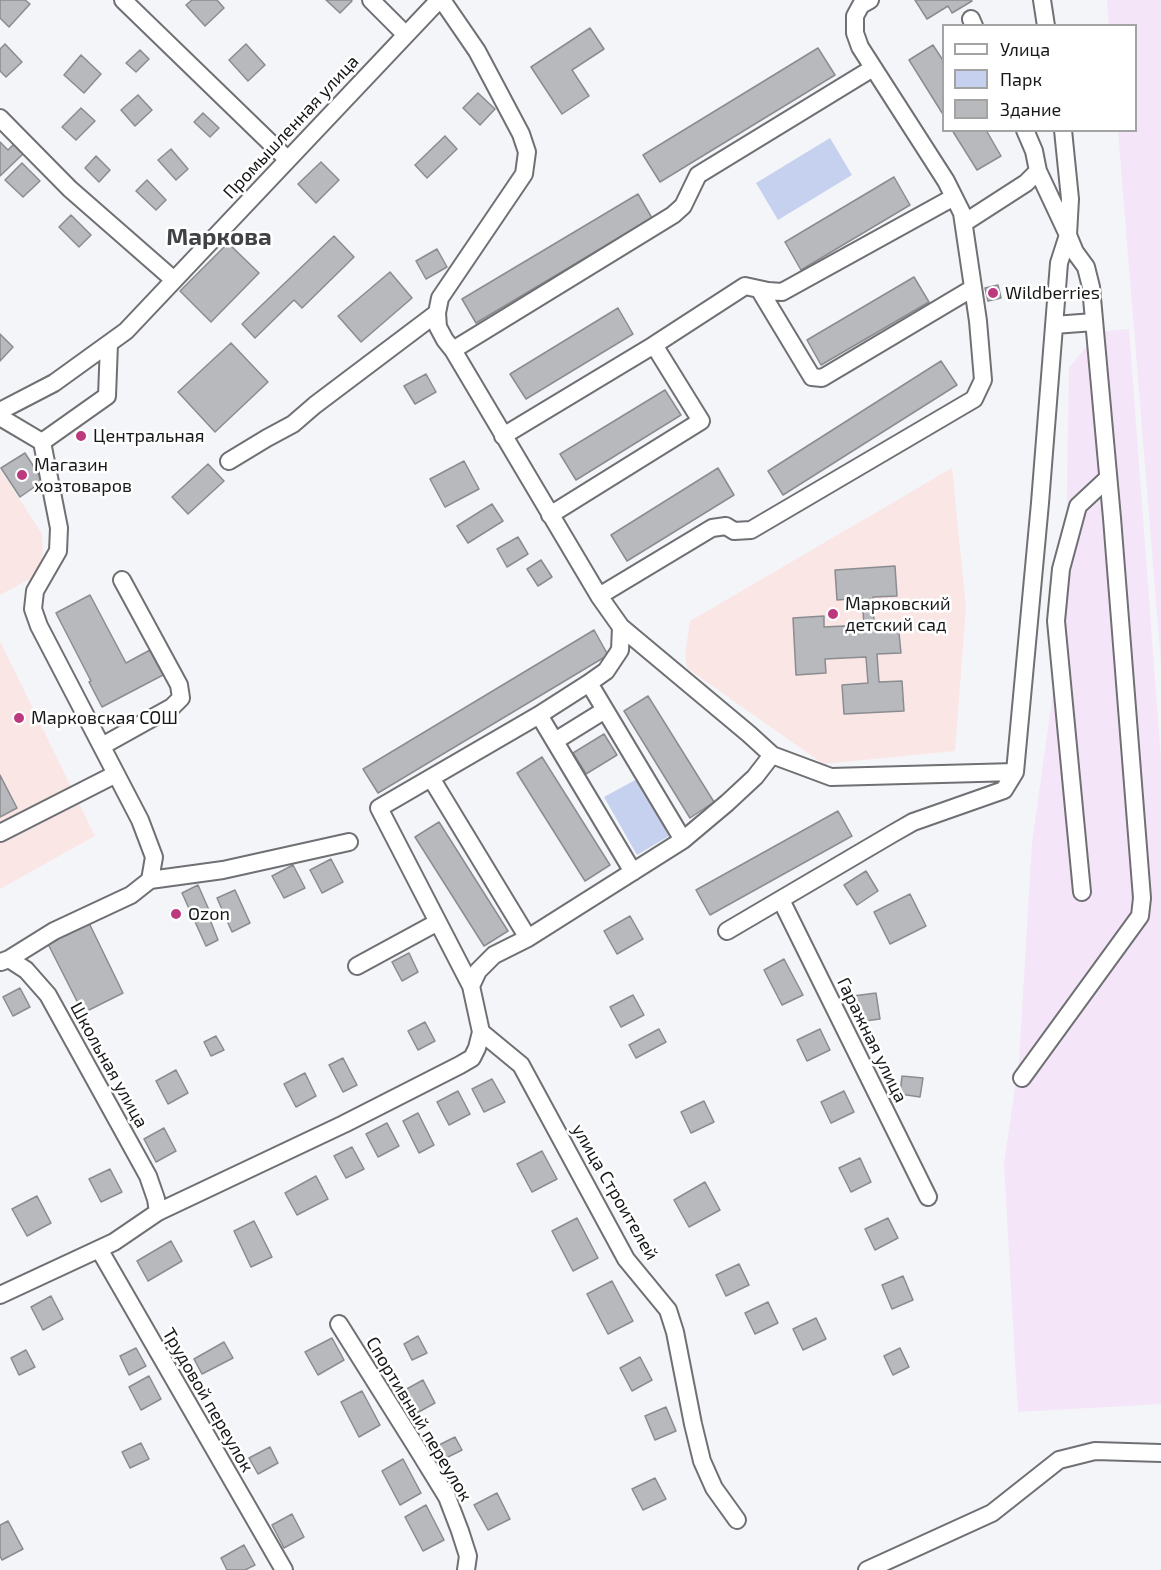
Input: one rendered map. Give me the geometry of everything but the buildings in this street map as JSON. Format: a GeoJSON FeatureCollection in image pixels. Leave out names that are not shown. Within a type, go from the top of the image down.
{"type":"FeatureCollection","features":[{"type":"Feature","properties":{"kind":"street"},"geometry":{"type":"LineString","coordinates":[[123,0],[287,159]]}},
{"type":"Feature","properties":{"kind":"street"},"geometry":{"type":"LineString","coordinates":[[371,0],[405,34]]}},
{"type":"Feature","properties":{"kind":"street"},"geometry":{"type":"LineString","coordinates":[[441,0],[477,51],[521,134],[526,152],[524,174],[440,298],[438,327],[599,596],[621,627],[772,755],[831,777],[1015,772]]}},
{"type":"Feature","properties":{"kind":"street","name":"Промышленная улица"},"geometry":{"type":"LineString","coordinates":[[0,411],[54,383],[126,331],[405,34],[441,0]]}},
{"type":"Feature","properties":{"kind":"street"},"geometry":{"type":"LineString","coordinates":[[599,596],[712,528],[726,526],[734,531],[751,530],[974,399],[983,380],[978,321],[962,213],[946,181],[860,47],[855,33],[855,16],[861,5],[870,0]]}},
{"type":"Feature","properties":{"kind":"street"},"geometry":{"type":"LineString","coordinates":[[1042,0],[1046,24]]}},
{"type":"Feature","properties":{"kind":"street"},"geometry":{"type":"LineString","coordinates":[[453,350],[673,215],[683,206],[698,175],[873,68]]}},
{"type":"Feature","properties":{"kind":"street"},"geometry":{"type":"LineString","coordinates":[[0,118],[70,189],[174,280]]}},
{"type":"Feature","properties":{"kind":"street"},"geometry":{"type":"LineString","coordinates":[[1022,1078],[1140,916],[1142,898],[1090,287],[1086,267],[1075,252],[1038,171],[1034,151],[1026,132]]}},
{"type":"Feature","properties":{"kind":"street"},"geometry":{"type":"LineString","coordinates":[[727,932],[913,822],[1004,790],[1015,772],[1059,263],[1068,235],[1070,199],[1063,132]]}},
{"type":"Feature","properties":{"kind":"street"},"geometry":{"type":"LineString","coordinates":[[964,223],[1026,183],[1038,171]]}},
{"type":"Feature","properties":{"kind":"street"},"geometry":{"type":"LineString","coordinates":[[503,436],[654,345],[745,286],[782,292],[954,197]]}},
{"type":"Feature","properties":{"kind":"street"},"geometry":{"type":"LineString","coordinates":[[759,289],[812,377],[822,378],[973,288]]}},
{"type":"Feature","properties":{"kind":"street"},"geometry":{"type":"LineString","coordinates":[[229,461],[293,424],[438,313]]}},
{"type":"Feature","properties":{"kind":"street"},"geometry":{"type":"LineString","coordinates":[[1054,325],[1094,322]]}},
{"type":"Feature","properties":{"kind":"street"},"geometry":{"type":"LineString","coordinates":[[42,442],[107,396],[109,344]]}},
{"type":"Feature","properties":{"kind":"street"},"geometry":{"type":"LineString","coordinates":[[550,515],[701,421],[654,345]]}},
{"type":"Feature","properties":{"kind":"street"},"geometry":{"type":"LineString","coordinates":[[0,417],[42,442],[58,528],[58,551],[34,591],[33,609],[39,626],[140,820],[154,857],[150,880]]}},
{"type":"Feature","properties":{"kind":"street"},"geometry":{"type":"LineString","coordinates":[[1082,892],[1056,621],[1061,569],[1078,506],[1108,478]]}},
{"type":"Feature","properties":{"kind":"street"},"geometry":{"type":"LineString","coordinates":[[102,746],[172,707],[181,698],[179,685],[122,580]]}},
{"type":"Feature","properties":{"kind":"street"},"geometry":{"type":"LineString","coordinates":[[0,1295],[114,1242],[158,1212],[344,1125],[472,1058],[477,1048],[480,1032],[471,986],[379,808],[590,683],[606,671],[620,650],[621,627]]}},
{"type":"Feature","properties":{"kind":"street"},"geometry":{"type":"LineString","coordinates":[[590,683],[683,840]]}},
{"type":"Feature","properties":{"kind":"street"},"geometry":{"type":"LineString","coordinates":[[555,741],[605,710]]}},
{"type":"Feature","properties":{"kind":"street"},"geometry":{"type":"LineString","coordinates":[[539,715],[633,873]]}},
{"type":"Feature","properties":{"kind":"street"},"geometry":{"type":"LineString","coordinates":[[471,986],[478,971],[494,955],[528,938],[683,840],[755,777],[772,755]]}},
{"type":"Feature","properties":{"kind":"street"},"geometry":{"type":"LineString","coordinates":[[0,833],[116,774]]}},
{"type":"Feature","properties":{"kind":"street"},"geometry":{"type":"LineString","coordinates":[[431,778],[528,938]]}},
{"type":"Feature","properties":{"kind":"street"},"geometry":{"type":"LineString","coordinates":[[4,961],[54,931],[131,895],[150,880],[223,870],[350,842]]}},
{"type":"Feature","properties":{"kind":"street","name":"Гаражная улица"},"geometry":{"type":"LineString","coordinates":[[781,900],[928,1197]]}},
{"type":"Feature","properties":{"kind":"street"},"geometry":{"type":"LineString","coordinates":[[357,966],[438,922]]}},
{"type":"Feature","properties":{"kind":"street","name":"Школьная улица"},"geometry":{"type":"LineString","coordinates":[[4,961],[26,970],[48,995],[148,1176],[156,1198],[158,1212]]}},
{"type":"Feature","properties":{"kind":"street","name":"улица Строителей"},"geometry":{"type":"LineString","coordinates":[[480,1032],[521,1065],[626,1259],[668,1310],[675,1332],[702,1461],[714,1488],[737,1520]]}},
{"type":"Feature","properties":{"kind":"street","name":"Трудовой переулок"},"geometry":{"type":"LineString","coordinates":[[99,1249],[284,1570]]}},
{"type":"Feature","properties":{"kind":"street","name":"Спортивный переулок"},"geometry":{"type":"LineString","coordinates":[[339,1324],[447,1497],[468,1556],[466,1570]]}},
{"type":"Feature","properties":{"kind":"street"},"geometry":{"type":"LineString","coordinates":[[867,1570],[992,1513],[1059,1460],[1095,1451],[1161,1454]]}},
{"type":"Feature","properties":{"kind":"shaded area"},"geometry":{"type":"Polygon","coordinates":[[[1107,0],[1161,0],[1161,664],[1118,132],[1137,132],[1137,24],[1109,24],[1107,0]]]}},
{"type":"Feature","properties":{"kind":"shaded area"},"geometry":{"type":"Polygon","coordinates":[[[1129,329],[1161,760],[1161,1404],[1018,1412],[1004,1164],[1019,1061],[1032,843],[1065,606],[1069,368],[1098,332],[1129,329]]]}},
{"type":"Feature","properties":{"kind":"shaded area","name":"Марковский детский сад"},"geometry":{"type":"Polygon","coordinates":[[[952,468],[966,607],[955,751],[823,764],[687,668],[685,655],[690,621],[952,468]]]}},
{"type":"Feature","properties":{"kind":"shaded area"},"geometry":{"type":"Polygon","coordinates":[[[0,469],[42,534],[43,552],[37,575],[0,595],[0,469]]]}},
{"type":"Feature","properties":{"kind":"shaded area","name":"Марковская СОШ"},"geometry":{"type":"Polygon","coordinates":[[[0,641],[95,836],[0,889],[0,641]]]}},
{"type":"Feature","properties":{"kind":"green space"},"geometry":{"type":"Polygon","coordinates":[[[830,138],[852,175],[778,220],[756,183],[830,138]]]}},
{"type":"Feature","properties":{"kind":"green space"},"geometry":{"type":"Polygon","coordinates":[[[637,779],[669,836],[637,855],[604,797],[637,779]]]}},
{"type":"Feature","properties":{"kind":"place","name":"Wildberries"},"geometry":{"type":"Point","coordinates":[993,293]}},
{"type":"Feature","properties":{"kind":"place","name":"Центральная"},"geometry":{"type":"Point","coordinates":[81,436]}},
{"type":"Feature","properties":{"kind":"place","name":"Магазин хозтоваров"},"geometry":{"type":"Point","coordinates":[22,475]}},
{"type":"Feature","properties":{"kind":"place","name":"Марковский детский сад"},"geometry":{"type":"Point","coordinates":[833,614]}},
{"type":"Feature","properties":{"kind":"place","name":"Марковская СОШ"},"geometry":{"type":"Point","coordinates":[19,718]}},
{"type":"Feature","properties":{"kind":"place","name":"Ozon"},"geometry":{"type":"Point","coordinates":[176,914]}},
{"type":"Feature","properties":{"kind":"district","name":"Маркова"},"geometry":{"type":"Point","coordinates":[219,237]}}]}
